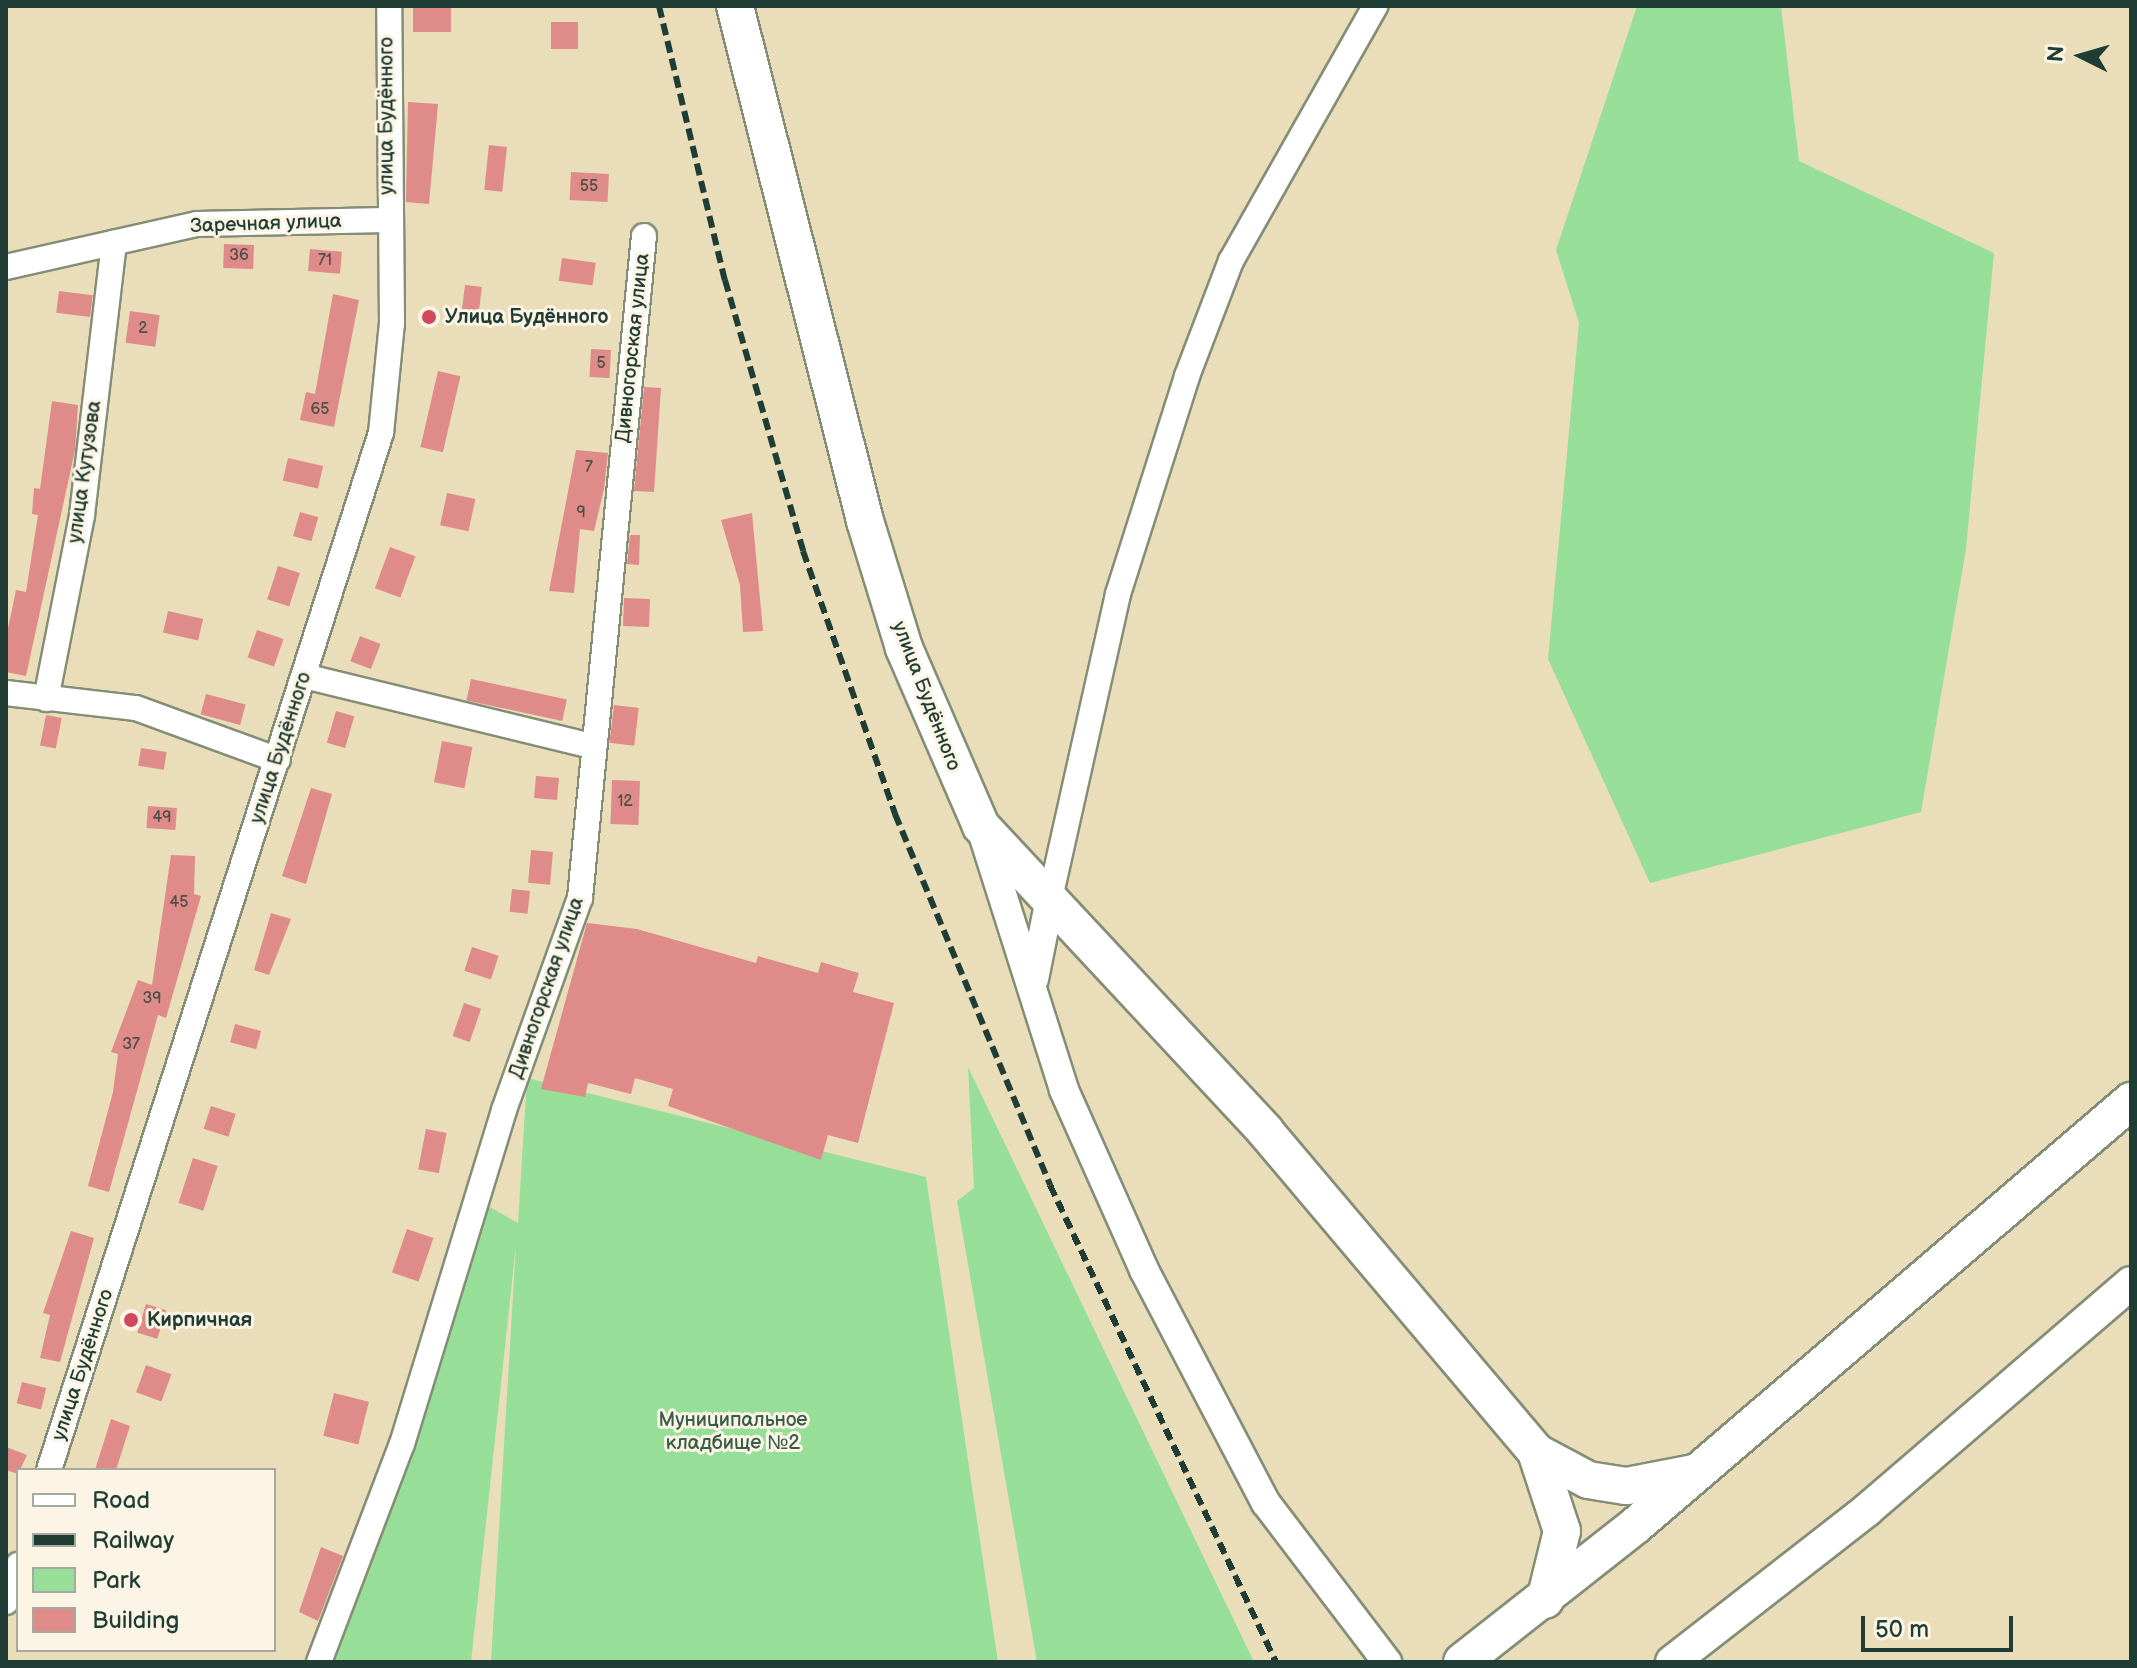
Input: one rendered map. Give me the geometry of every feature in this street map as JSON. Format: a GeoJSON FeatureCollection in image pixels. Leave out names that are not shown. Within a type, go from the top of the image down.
{"type":"FeatureCollection","features":[{"type":"Feature","properties":{"kind":"main road","name":"улица Будённого"},"geometry":{"type":"LineString","coordinates":[[735,6],[865,521],[904,648],[981,826]]}},
{"type":"Feature","properties":{"kind":"main road"},"geometry":{"type":"LineString","coordinates":[[981,826],[1051,894],[1265,1131],[1536,1452],[1588,1480],[1627,1486],[1697,1473]]}},
{"type":"Feature","properties":{"kind":"main road"},"geometry":{"type":"LineString","coordinates":[[1462,1662],[1545,1600],[1697,1473],[2131,1101]]}},
{"type":"Feature","properties":{"kind":"main road"},"geometry":{"type":"LineString","coordinates":[[1492,1662],[2131,1129]]}},
{"type":"Feature","properties":{"kind":"main road"},"geometry":{"type":"LineString","coordinates":[[1672,1662],[1867,1510],[2131,1283]]}},
{"type":"Feature","properties":{"kind":"main road"},"geometry":{"type":"LineString","coordinates":[[1536,1452],[1562,1531],[1545,1600]]}},
{"type":"Feature","properties":{"kind":"street","name":"улица Будённого"},"geometry":{"type":"LineString","coordinates":[[50,1468],[381,433],[392,323],[387,220],[389,6]]}},
{"type":"Feature","properties":{"kind":"street"},"geometry":{"type":"LineString","coordinates":[[1033,996],[1036,942],[1051,894],[1118,594],[1187,376],[1231,261],[1375,6]]}},
{"type":"Feature","properties":{"kind":"street","name":"Заречная улица"},"geometry":{"type":"LineString","coordinates":[[6,267],[197,224],[387,220]]}},
{"type":"Feature","properties":{"kind":"street","name":"Дивногорская улица"},"geometry":{"type":"LineString","coordinates":[[319,1662],[402,1444],[504,1110],[580,898],[592,746],[644,236]]}},
{"type":"Feature","properties":{"kind":"street","name":"улица Кутузова"},"geometry":{"type":"LineString","coordinates":[[46,699],[82,515],[114,243]]}},
{"type":"Feature","properties":{"kind":"street"},"geometry":{"type":"LineString","coordinates":[[304,676],[592,746]]}},
{"type":"Feature","properties":{"kind":"street"},"geometry":{"type":"LineString","coordinates":[[6,693],[136,708],[278,760]]}},
{"type":"Feature","properties":{"kind":"street"},"geometry":{"type":"LineString","coordinates":[[981,826],[1064,1090],[1144,1270],[1266,1503],[1387,1662]]}},
{"type":"Feature","properties":{"kind":"street"},"geometry":{"type":"LineString","coordinates":[[6,1602],[16,1571]]}},
{"type":"Feature","properties":{"kind":"green space"},"geometry":{"type":"Polygon","coordinates":[[[1637,6],[1781,6],[1799,161],[1994,253],[1966,549],[1921,812],[1650,883],[1548,659],[1579,323],[1556,250],[1637,6]]]}},
{"type":"Feature","properties":{"kind":"green space"},"geometry":{"type":"Polygon","coordinates":[[[968,1067],[1254,1662],[1037,1662],[957,1201],[974,1188],[968,1067]]]}},
{"type":"Feature","properties":{"kind":"green space","name":"Муниципальное кладбище №2"},"geometry":{"type":"Polygon","coordinates":[[[527,1078],[926,1177],[998,1662],[491,1662],[516,1245],[471,1662],[334,1662],[486,1205],[518,1223],[527,1078]]]}},
{"type":"Feature","properties":{"kind":"building"},"geometry":{"type":"Polygon","coordinates":[[[413,6],[451,6],[451,32],[413,32],[413,6]]]}},
{"type":"Feature","properties":{"kind":"building"},"geometry":{"type":"Polygon","coordinates":[[[551,22],[578,22],[578,49],[551,49],[551,22]]]}},
{"type":"Feature","properties":{"kind":"building"},"geometry":{"type":"Polygon","coordinates":[[[408,102],[438,104],[429,204],[406,202],[408,102]]]}},
{"type":"Feature","properties":{"kind":"building"},"geometry":{"type":"Polygon","coordinates":[[[489,145],[507,147],[502,192],[484,190],[489,145]]]}},
{"type":"Feature","properties":{"kind":"building"},"geometry":{"type":"Polygon","coordinates":[[[571,172],[609,174],[607,202],[570,200],[571,172]]]}},
{"type":"Feature","properties":{"kind":"building"},"geometry":{"type":"Polygon","coordinates":[[[224,244],[254,245],[253,269],[223,268],[224,244]]]}},
{"type":"Feature","properties":{"kind":"building"},"geometry":{"type":"Polygon","coordinates":[[[310,249],[342,252],[340,274],[308,271],[310,249]]]}},
{"type":"Feature","properties":{"kind":"building"},"geometry":{"type":"Polygon","coordinates":[[[562,258],[596,263],[592,286],[559,281],[562,258]]]}},
{"type":"Feature","properties":{"kind":"building"},"geometry":{"type":"Polygon","coordinates":[[[465,285],[482,287],[477,323],[461,321],[465,285]]]}},
{"type":"Feature","properties":{"kind":"building"},"geometry":{"type":"Polygon","coordinates":[[[59,291],[93,295],[90,317],[56,313],[59,291]]]}},
{"type":"Feature","properties":{"kind":"building"},"geometry":{"type":"Polygon","coordinates":[[[333,294],[359,300],[334,427],[300,420],[306,392],[315,394],[333,294]]]}},
{"type":"Feature","properties":{"kind":"building"},"geometry":{"type":"Polygon","coordinates":[[[130,311],[160,315],[155,347],[126,343],[130,311]]]}},
{"type":"Feature","properties":{"kind":"building"},"geometry":{"type":"Polygon","coordinates":[[[591,349],[611,350],[610,378],[590,377],[591,349]]]}},
{"type":"Feature","properties":{"kind":"building"},"geometry":{"type":"Polygon","coordinates":[[[438,371],[460,376],[443,452],[420,447],[438,371]]]}},
{"type":"Feature","properties":{"kind":"building"},"geometry":{"type":"Polygon","coordinates":[[[644,387],[661,388],[654,492],[634,491],[644,387]]]}},
{"type":"Feature","properties":{"kind":"building"},"geometry":{"type":"Polygon","coordinates":[[[52,401],[78,405],[75,450],[26,676],[6,672],[6,638],[16,590],[26,592],[38,515],[32,514],[34,488],[40,489],[52,401]]]}},
{"type":"Feature","properties":{"kind":"building"},"geometry":{"type":"Polygon","coordinates":[[[576,450],[608,453],[604,489],[594,531],[580,529],[574,593],[549,591],[576,450]]]}},
{"type":"Feature","properties":{"kind":"building"},"geometry":{"type":"Polygon","coordinates":[[[288,458],[323,466],[318,489],[283,480],[288,458]]]}},
{"type":"Feature","properties":{"kind":"building"},"geometry":{"type":"Polygon","coordinates":[[[447,493],[475,499],[469,531],[440,525],[447,493]]]}},
{"type":"Feature","properties":{"kind":"building"},"geometry":{"type":"Polygon","coordinates":[[[300,512],[318,517],[311,541],[293,536],[300,512]]]}},
{"type":"Feature","properties":{"kind":"building"},"geometry":{"type":"Polygon","coordinates":[[[752,513],[763,631],[743,632],[740,585],[721,520],[752,513]]]}},
{"type":"Feature","properties":{"kind":"building"},"geometry":{"type":"Polygon","coordinates":[[[630,535],[640,535],[639,565],[627,564],[630,535]]]}},
{"type":"Feature","properties":{"kind":"building"},"geometry":{"type":"Polygon","coordinates":[[[390,547],[415,556],[400,598],[375,588],[390,547]]]}},
{"type":"Feature","properties":{"kind":"building"},"geometry":{"type":"Polygon","coordinates":[[[278,566],[300,573],[289,606],[267,599],[278,566]]]}},
{"type":"Feature","properties":{"kind":"building"},"geometry":{"type":"Polygon","coordinates":[[[624,598],[650,599],[649,627],[623,626],[624,598]]]}},
{"type":"Feature","properties":{"kind":"building"},"geometry":{"type":"Polygon","coordinates":[[[168,611],[203,619],[198,641],[163,632],[168,611]]]}},
{"type":"Feature","properties":{"kind":"building"},"geometry":{"type":"Polygon","coordinates":[[[257,630],[283,639],[274,667],[248,657],[257,630]]]}},
{"type":"Feature","properties":{"kind":"building"},"geometry":{"type":"Polygon","coordinates":[[[360,636],[381,644],[371,669],[350,661],[360,636]]]}},
{"type":"Feature","properties":{"kind":"building"},"geometry":{"type":"Polygon","coordinates":[[[471,679],[567,699],[562,721],[466,701],[471,679]]]}},
{"type":"Feature","properties":{"kind":"building"},"geometry":{"type":"Polygon","coordinates":[[[206,694],[246,705],[240,725],[201,714],[206,694]]]}},
{"type":"Feature","properties":{"kind":"building"},"geometry":{"type":"Polygon","coordinates":[[[614,705],[639,708],[634,746],[609,743],[614,705]]]}},
{"type":"Feature","properties":{"kind":"building"},"geometry":{"type":"Polygon","coordinates":[[[336,711],[354,716],[345,748],[327,743],[336,711]]]}},
{"type":"Feature","properties":{"kind":"building"},"geometry":{"type":"Polygon","coordinates":[[[46,715],[62,718],[56,748],[40,745],[46,715]]]}},
{"type":"Feature","properties":{"kind":"building"},"geometry":{"type":"Polygon","coordinates":[[[442,741],[472,747],[464,788],[434,782],[442,741]]]}},
{"type":"Feature","properties":{"kind":"building"},"geometry":{"type":"Polygon","coordinates":[[[141,748],[167,752],[164,770],[138,766],[141,748]]]}},
{"type":"Feature","properties":{"kind":"building"},"geometry":{"type":"Polygon","coordinates":[[[536,776],[559,778],[557,800],[534,798],[536,776]]]}},
{"type":"Feature","properties":{"kind":"building"},"geometry":{"type":"Polygon","coordinates":[[[612,780],[640,781],[638,825],[610,824],[612,780]]]}},
{"type":"Feature","properties":{"kind":"building"},"geometry":{"type":"Polygon","coordinates":[[[311,788],[332,794],[306,884],[282,876],[311,788]]]}},
{"type":"Feature","properties":{"kind":"building"},"geometry":{"type":"Polygon","coordinates":[[[148,806],[177,808],[175,830],[146,828],[148,806]]]}},
{"type":"Feature","properties":{"kind":"building"},"geometry":{"type":"Polygon","coordinates":[[[531,850],[553,852],[550,885],[528,883],[531,850]]]}},
{"type":"Feature","properties":{"kind":"building"},"geometry":{"type":"Polygon","coordinates":[[[171,855],[195,856],[194,894],[201,896],[166,1018],[158,1015],[109,1192],[88,1186],[113,1092],[118,1054],[111,1052],[138,980],[152,985],[171,855]]]}},
{"type":"Feature","properties":{"kind":"building"},"geometry":{"type":"Polygon","coordinates":[[[512,889],[530,891],[527,914],[510,912],[512,889]]]}},
{"type":"Feature","properties":{"kind":"building"},"geometry":{"type":"Polygon","coordinates":[[[271,913],[291,919],[269,975],[254,970],[271,913]]]}},
{"type":"Feature","properties":{"kind":"building"},"geometry":{"type":"Polygon","coordinates":[[[587,923],[637,929],[756,963],[758,956],[818,973],[821,962],[859,973],[853,992],[894,1003],[858,1143],[828,1135],[821,1160],[668,1106],[673,1089],[635,1078],[631,1094],[588,1083],[585,1097],[541,1089],[587,923]]]}},
{"type":"Feature","properties":{"kind":"building"},"geometry":{"type":"Polygon","coordinates":[[[472,947],[499,956],[491,979],[464,971],[472,947]]]}},
{"type":"Feature","properties":{"kind":"building"},"geometry":{"type":"Polygon","coordinates":[[[464,1003],[481,1009],[470,1042],[453,1036],[464,1003]]]}},
{"type":"Feature","properties":{"kind":"building"},"geometry":{"type":"Polygon","coordinates":[[[235,1024],[261,1031],[256,1049],[230,1042],[235,1024]]]}},
{"type":"Feature","properties":{"kind":"building"},"geometry":{"type":"Polygon","coordinates":[[[211,1106],[236,1114],[228,1137],[204,1129],[211,1106]]]}},
{"type":"Feature","properties":{"kind":"building"},"geometry":{"type":"Polygon","coordinates":[[[426,1129],[447,1133],[439,1173],[418,1169],[426,1129]]]}},
{"type":"Feature","properties":{"kind":"building"},"geometry":{"type":"Polygon","coordinates":[[[193,1158],[218,1166],[203,1211],[178,1203],[193,1158]]]}},
{"type":"Feature","properties":{"kind":"building"},"geometry":{"type":"Polygon","coordinates":[[[407,1229],[433,1238],[418,1282],[392,1272],[407,1229]]]}},
{"type":"Feature","properties":{"kind":"building"},"geometry":{"type":"Polygon","coordinates":[[[71,1231],[94,1238],[60,1362],[40,1358],[50,1315],[43,1313],[71,1231]]]}},
{"type":"Feature","properties":{"kind":"building"},"geometry":{"type":"Polygon","coordinates":[[[146,1304],[166,1310],[157,1339],[137,1333],[146,1304]]]}},
{"type":"Feature","properties":{"kind":"building"},"geometry":{"type":"Polygon","coordinates":[[[146,1365],[171,1374],[161,1401],[136,1392],[146,1365]]]}},
{"type":"Feature","properties":{"kind":"building"},"geometry":{"type":"Polygon","coordinates":[[[22,1382],[46,1388],[41,1409],[17,1403],[22,1382]]]}},
{"type":"Feature","properties":{"kind":"building"},"geometry":{"type":"Polygon","coordinates":[[[334,1393],[369,1402],[358,1444],[323,1436],[334,1393]]]}},
{"type":"Feature","properties":{"kind":"building"},"geometry":{"type":"Polygon","coordinates":[[[111,1419],[130,1426],[117,1468],[96,1468],[111,1419]]]}},
{"type":"Feature","properties":{"kind":"building"},"geometry":{"type":"Polygon","coordinates":[[[6,1447],[27,1455],[21,1468],[16,1468],[16,1473],[6,1470],[6,1447]]]}},
{"type":"Feature","properties":{"kind":"building"},"geometry":{"type":"Polygon","coordinates":[[[321,1547],[343,1556],[318,1621],[299,1612],[321,1547]]]}},
{"type":"Feature","properties":{"kind":"railway"},"geometry":{"type":"LineString","coordinates":[[659,6],[725,280],[803,551],[895,814],[1050,1185],[1276,1662]]}},
{"type":"Feature","properties":{"kind":"place","name":"Улица Будённого"},"geometry":{"type":"Point","coordinates":[429,317]}},
{"type":"Feature","properties":{"kind":"place","name":"Кирпичная"},"geometry":{"type":"Point","coordinates":[131,1320]}}]}
